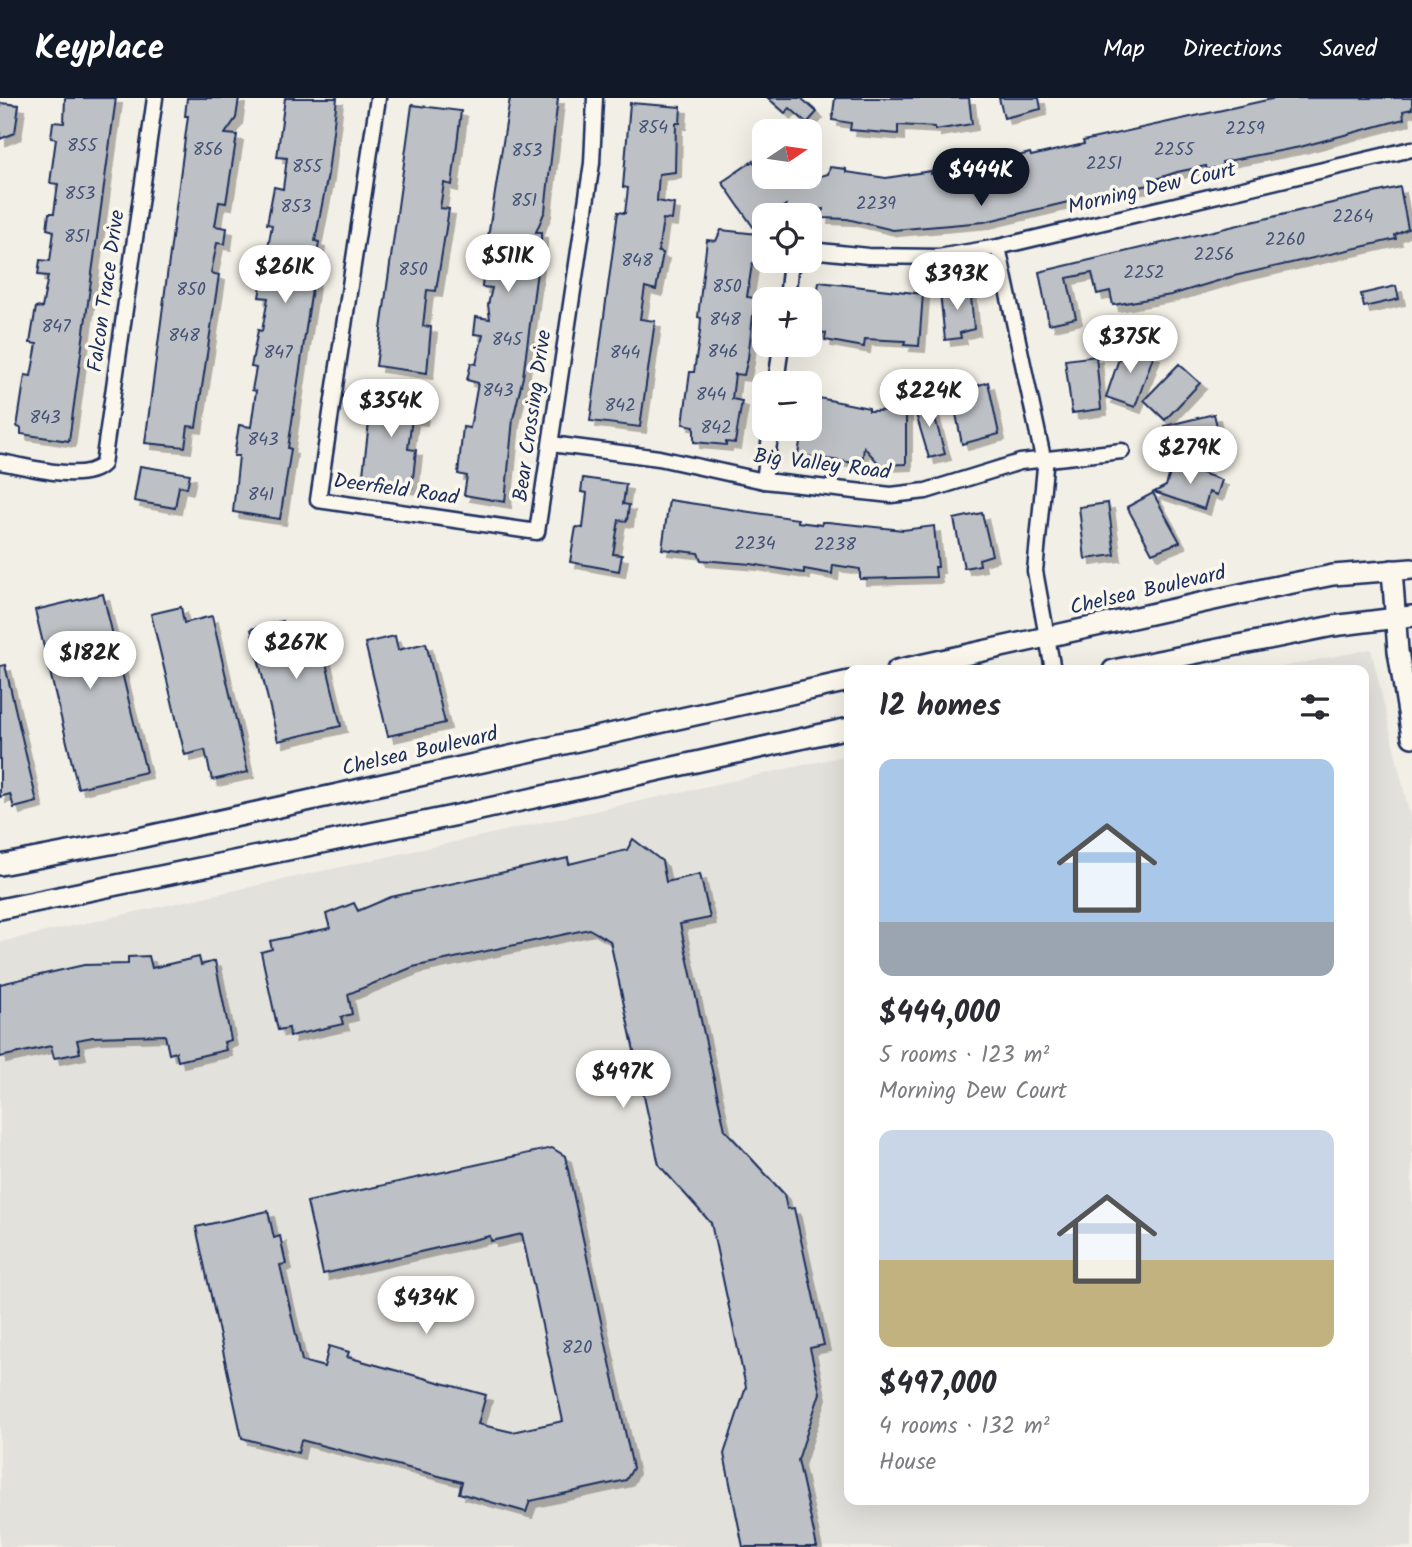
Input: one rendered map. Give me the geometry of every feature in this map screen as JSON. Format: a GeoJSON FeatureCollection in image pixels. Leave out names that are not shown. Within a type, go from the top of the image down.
{"type":"FeatureCollection","features":[{"type":"Feature","properties":{"kind":"main road","name":"Chelsea Boulevard"},"geometry":{"type":"LineString","coordinates":[[920,665],[1281,585],[1333,575],[1412,569]]}},
{"type":"Feature","properties":{"kind":"main road"},"geometry":{"type":"LineString","coordinates":[[1392,570],[1403,617],[1412,737]]}},
{"type":"Feature","properties":{"kind":"main road"},"geometry":{"type":"LineString","coordinates":[[1137,665],[1312,629],[1403,617]]}},
{"type":"Feature","properties":{"kind":"main road","name":"Chelsea Boulevard"},"geometry":{"type":"LineString","coordinates":[[0,865],[121,842],[844,682]]}},
{"type":"Feature","properties":{"kind":"main road"},"geometry":{"type":"LineString","coordinates":[[0,909],[453,816],[844,729]]}},
{"type":"Feature","properties":{"kind":"street","name":"Falcon Trace Drive"},"geometry":{"type":"LineString","coordinates":[[0,462],[80,474],[95,472],[103,464],[155,98]]}},
{"type":"Feature","properties":{"kind":"street","name":"Deerfield Road"},"geometry":{"type":"LineString","coordinates":[[378,98],[318,500],[537,532]]}},
{"type":"Feature","properties":{"kind":"street","name":"Bear Crossing Drive"},"geometry":{"type":"LineString","coordinates":[[537,532],[592,163],[595,98]]}},
{"type":"Feature","properties":{"kind":"street","name":"Morning Dew Court"},"geometry":{"type":"LineString","coordinates":[[822,250],[868,256],[938,257],[998,247],[1412,149]]}},
{"type":"Feature","properties":{"kind":"street"},"geometry":{"type":"LineString","coordinates":[[998,247],[1044,460],[1046,487],[1035,571],[1052,665]]}},
{"type":"Feature","properties":{"kind":"street"},"geometry":{"type":"LineString","coordinates":[[764,481],[769,441]]}},
{"type":"Feature","properties":{"kind":"street","name":"Big Valley Road"},"geometry":{"type":"LineString","coordinates":[[551,444],[659,458],[764,481],[865,493],[902,494],[936,489],[1020,463],[1122,451]]}},
{"type":"Feature","properties":{"kind":"shaded area"},"geometry":{"type":"Polygon","coordinates":[[[1371,649],[1412,825],[1412,1547],[0,1547],[0,942],[844,756],[844,1505],[1369,1505],[1369,665],[1292,665],[1371,649]]]}},
{"type":"Feature","properties":{"kind":"building"},"geometry":{"type":"Polygon","coordinates":[[[65,98],[116,98],[69,441],[21,434],[21,428],[17,427],[25,375],[31,376],[37,344],[30,343],[36,307],[42,308],[48,276],[38,275],[40,260],[50,261],[54,231],[47,229],[49,213],[54,213],[58,184],[50,183],[56,139],[51,138],[53,122],[64,123],[65,98]]]}},
{"type":"Feature","properties":{"kind":"building"},"geometry":{"type":"Polygon","coordinates":[[[187,98],[239,98],[236,118],[225,134],[237,135],[226,203],[219,202],[215,226],[227,228],[225,244],[217,243],[211,273],[219,275],[196,427],[188,426],[185,447],[145,443],[188,116],[185,116],[187,98]]]}},
{"type":"Feature","properties":{"kind":"building"},"geometry":{"type":"Polygon","coordinates":[[[285,98],[337,98],[328,174],[315,241],[319,242],[280,519],[233,512],[239,456],[234,456],[239,425],[251,427],[256,391],[252,390],[256,368],[251,367],[268,298],[259,297],[272,225],[267,224],[274,187],[283,189],[287,158],[277,157],[285,98]]]}},
{"type":"Feature","properties":{"kind":"building"},"geometry":{"type":"Polygon","coordinates":[[[510,98],[558,98],[545,211],[536,232],[541,232],[541,241],[523,377],[513,419],[505,502],[464,495],[467,476],[458,474],[463,427],[470,428],[478,383],[467,380],[471,363],[476,364],[483,335],[474,334],[476,317],[490,319],[488,305],[492,288],[482,287],[484,262],[510,98]]]}},
{"type":"Feature","properties":{"kind":"building"},"geometry":{"type":"Polygon","coordinates":[[[768,98],[801,98],[817,112],[811,119],[802,119],[790,108],[785,113],[768,98]]]}},
{"type":"Feature","properties":{"kind":"building"},"geometry":{"type":"Polygon","coordinates":[[[835,98],[969,98],[972,124],[935,130],[935,127],[898,125],[898,134],[850,130],[851,123],[832,120],[835,98]]]}},
{"type":"Feature","properties":{"kind":"building"},"geometry":{"type":"Polygon","coordinates":[[[999,98],[1039,98],[1041,109],[1004,118],[999,98]]]}},
{"type":"Feature","properties":{"kind":"building"},"geometry":{"type":"Polygon","coordinates":[[[1276,98],[1412,98],[1412,109],[1403,111],[1404,119],[1300,147],[1222,162],[1223,166],[1207,170],[1206,166],[1177,172],[1159,178],[1150,185],[1084,196],[1085,198],[984,222],[893,230],[847,219],[822,218],[822,203],[752,203],[752,225],[722,182],[752,162],[752,189],[822,189],[822,176],[828,174],[830,167],[886,178],[931,171],[931,174],[966,172],[1014,160],[1014,157],[1030,153],[1031,156],[1084,144],[1083,141],[1276,98]]]}},
{"type":"Feature","properties":{"kind":"building"},"geometry":{"type":"Polygon","coordinates":[[[0,103],[19,105],[15,133],[0,139],[0,103]]]}},
{"type":"Feature","properties":{"kind":"building"},"geometry":{"type":"Polygon","coordinates":[[[630,103],[681,107],[680,123],[676,123],[675,172],[659,174],[657,201],[674,204],[672,220],[663,219],[658,252],[663,253],[656,290],[645,287],[640,319],[655,321],[640,427],[590,421],[618,212],[625,213],[628,188],[623,187],[630,103]]]}},
{"type":"Feature","properties":{"kind":"building"},"geometry":{"type":"Polygon","coordinates":[[[412,105],[461,111],[452,185],[444,183],[440,208],[449,209],[436,291],[427,290],[423,326],[431,327],[427,373],[376,366],[412,105]]]}},
{"type":"Feature","properties":{"kind":"building"},"geometry":{"type":"Polygon","coordinates":[[[1400,187],[1408,229],[1395,235],[1396,239],[1234,276],[1171,295],[1113,305],[1110,291],[1097,294],[1092,273],[1067,278],[1076,318],[1049,324],[1039,272],[1400,187]]]}},
{"type":"Feature","properties":{"kind":"building"},"geometry":{"type":"Polygon","coordinates":[[[721,230],[752,233],[752,264],[747,297],[752,298],[748,358],[744,375],[735,374],[732,399],[742,401],[735,443],[726,442],[726,445],[694,442],[694,426],[683,424],[690,372],[694,372],[700,332],[701,318],[698,317],[707,240],[716,241],[721,230]]]}},
{"type":"Feature","properties":{"kind":"building"},"geometry":{"type":"Polygon","coordinates":[[[819,282],[923,294],[919,346],[904,345],[905,341],[865,339],[864,347],[825,340],[826,333],[822,332],[822,287],[818,287],[819,282]]]}},
{"type":"Feature","properties":{"kind":"building"},"geometry":{"type":"Polygon","coordinates":[[[1396,286],[1399,299],[1364,307],[1361,294],[1396,286]]]}},
{"type":"Feature","properties":{"kind":"building"},"geometry":{"type":"Polygon","coordinates":[[[970,287],[974,329],[960,333],[961,338],[945,340],[940,292],[970,287]]]}},
{"type":"Feature","properties":{"kind":"building"},"geometry":{"type":"Polygon","coordinates":[[[1124,344],[1154,354],[1135,407],[1106,397],[1124,344]]]}},
{"type":"Feature","properties":{"kind":"building"},"geometry":{"type":"Polygon","coordinates":[[[1096,356],[1101,409],[1072,413],[1065,360],[1096,356]]]}},
{"type":"Feature","properties":{"kind":"building"},"geometry":{"type":"Polygon","coordinates":[[[1179,364],[1200,383],[1165,420],[1144,400],[1179,364]]]}},
{"type":"Feature","properties":{"kind":"building"},"geometry":{"type":"Polygon","coordinates":[[[988,382],[999,434],[962,444],[952,394],[988,382]]]}},
{"type":"Feature","properties":{"kind":"building"},"geometry":{"type":"Polygon","coordinates":[[[373,388],[425,396],[421,419],[412,418],[408,449],[416,450],[412,488],[362,483],[373,388]]]}},
{"type":"Feature","properties":{"kind":"building"},"geometry":{"type":"Polygon","coordinates":[[[822,399],[869,408],[869,411],[906,410],[906,464],[880,465],[864,447],[862,464],[798,455],[800,441],[822,441],[822,399]]]}},
{"type":"Feature","properties":{"kind":"building"},"geometry":{"type":"Polygon","coordinates":[[[930,400],[945,454],[929,458],[913,404],[930,400]]]}},
{"type":"Feature","properties":{"kind":"building"},"geometry":{"type":"Polygon","coordinates":[[[1214,414],[1218,430],[1204,434],[1205,452],[1172,459],[1165,426],[1214,414]]]}},
{"type":"Feature","properties":{"kind":"building"},"geometry":{"type":"Polygon","coordinates":[[[1173,463],[1222,480],[1217,495],[1209,492],[1204,509],[1154,492],[1166,486],[1173,463]]]}},
{"type":"Feature","properties":{"kind":"building"},"geometry":{"type":"Polygon","coordinates":[[[140,466],[190,474],[187,488],[179,486],[175,508],[134,501],[140,466]]]}},
{"type":"Feature","properties":{"kind":"building"},"geometry":{"type":"Polygon","coordinates":[[[583,478],[626,484],[623,504],[629,505],[627,521],[619,520],[613,554],[622,555],[619,571],[570,562],[576,527],[583,528],[587,493],[581,492],[583,478]]]}},
{"type":"Feature","properties":{"kind":"building"},"geometry":{"type":"Polygon","coordinates":[[[1153,493],[1180,542],[1152,553],[1127,507],[1153,493]]]}},
{"type":"Feature","properties":{"kind":"building"},"geometry":{"type":"Polygon","coordinates":[[[669,500],[822,525],[822,522],[828,522],[903,530],[934,526],[938,567],[935,567],[936,577],[860,579],[860,569],[833,565],[832,574],[804,569],[804,573],[751,564],[701,560],[698,553],[662,549],[669,500]]]}},
{"type":"Feature","properties":{"kind":"building"},"geometry":{"type":"Polygon","coordinates":[[[1108,503],[1115,555],[1085,559],[1079,507],[1108,503]]]}},
{"type":"Feature","properties":{"kind":"building"},"geometry":{"type":"Polygon","coordinates":[[[982,513],[992,555],[979,559],[980,565],[964,568],[954,519],[982,513]]]}},
{"type":"Feature","properties":{"kind":"building"},"geometry":{"type":"Polygon","coordinates":[[[103,594],[146,772],[78,788],[35,610],[103,594]]]}},
{"type":"Feature","properties":{"kind":"building"},"geometry":{"type":"Polygon","coordinates":[[[181,607],[184,623],[212,616],[248,772],[212,780],[205,750],[185,755],[151,614],[181,607]]]}},
{"type":"Feature","properties":{"kind":"building"},"geometry":{"type":"Polygon","coordinates":[[[283,621],[287,637],[318,629],[341,726],[278,741],[251,629],[283,621]]]}},
{"type":"Feature","properties":{"kind":"building"},"geometry":{"type":"Polygon","coordinates":[[[395,636],[398,650],[426,643],[445,723],[388,736],[365,643],[395,636]]]}},
{"type":"Feature","properties":{"kind":"building"},"geometry":{"type":"Polygon","coordinates":[[[5,665],[37,802],[14,808],[10,794],[0,797],[0,666],[5,665]]]}},
{"type":"Feature","properties":{"kind":"building"},"geometry":{"type":"Polygon","coordinates":[[[633,839],[662,861],[666,882],[700,874],[710,918],[680,924],[725,1130],[784,1194],[787,1209],[794,1208],[824,1345],[810,1348],[820,1393],[798,1460],[817,1547],[743,1547],[724,1454],[746,1387],[711,1223],[659,1165],[610,941],[589,929],[413,967],[348,994],[352,1014],[341,1017],[343,1024],[290,1036],[289,1028],[278,1030],[261,952],[272,949],[270,941],[330,928],[326,914],[354,903],[358,911],[391,897],[568,858],[569,864],[627,850],[633,839]]]}},
{"type":"Feature","properties":{"kind":"building"},"geometry":{"type":"Polygon","coordinates":[[[149,956],[152,968],[199,957],[201,965],[215,961],[231,1040],[224,1042],[226,1050],[178,1061],[176,1052],[169,1054],[165,1035],[93,1037],[77,1040],[80,1053],[54,1058],[51,1046],[0,1057],[0,984],[84,965],[128,964],[128,957],[149,956]]]}},
{"type":"Feature","properties":{"kind":"building"},"geometry":{"type":"Polygon","coordinates":[[[552,1148],[565,1156],[633,1468],[626,1480],[530,1501],[526,1512],[459,1493],[462,1482],[301,1440],[298,1453],[242,1438],[196,1227],[268,1211],[274,1238],[280,1236],[286,1264],[280,1265],[302,1361],[324,1367],[329,1346],[349,1352],[347,1357],[486,1395],[478,1424],[512,1432],[563,1421],[522,1234],[491,1241],[490,1236],[323,1274],[307,1202],[552,1148]]]}}]}
